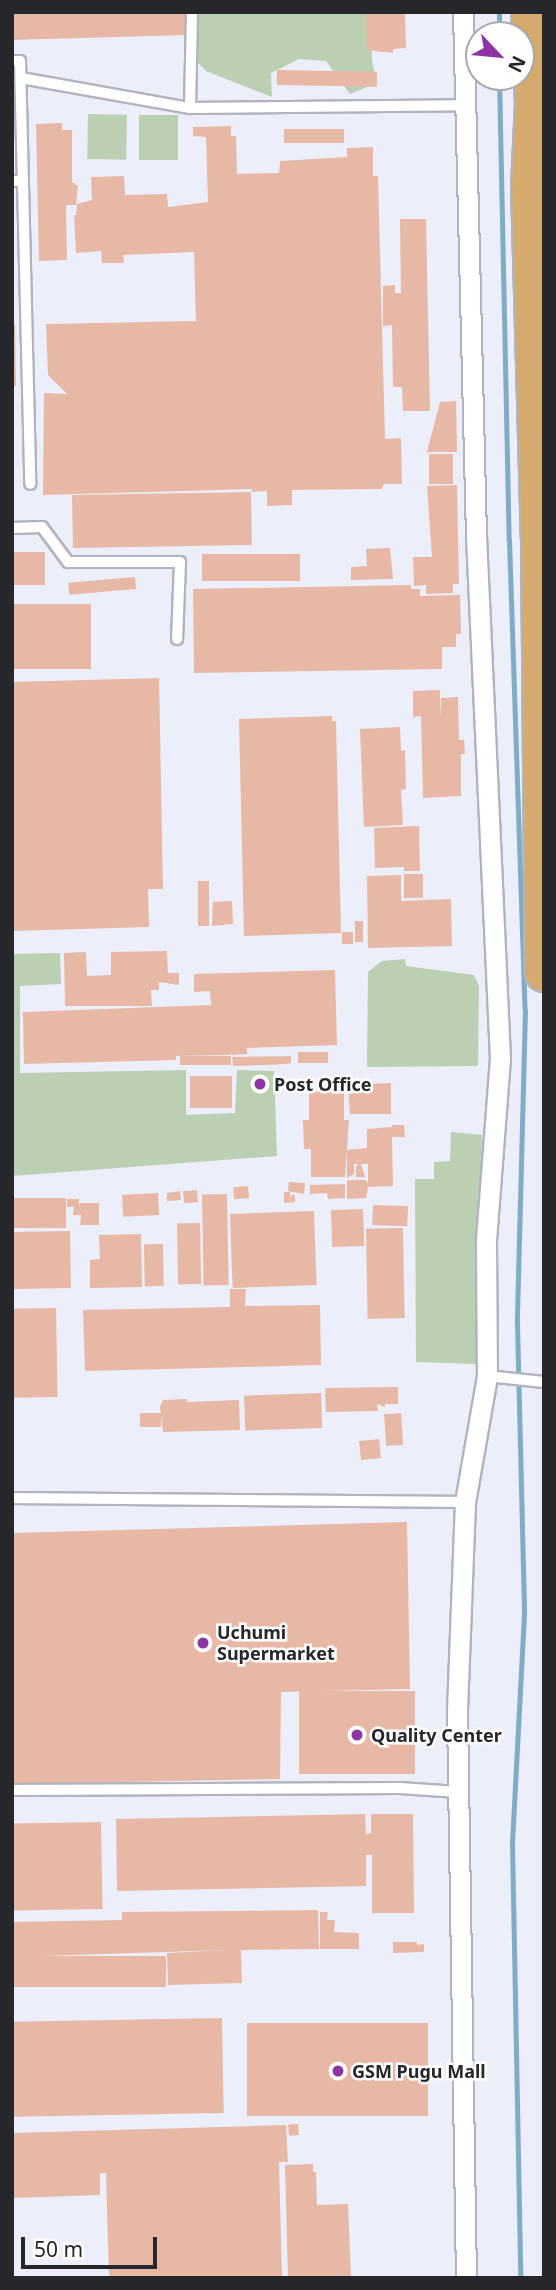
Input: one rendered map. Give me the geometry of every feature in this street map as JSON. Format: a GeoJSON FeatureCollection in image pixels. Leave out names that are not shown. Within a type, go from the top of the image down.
{"type":"FeatureCollection","features":[{"type":"Feature","properties":{"kind":"highway"},"geometry":{"type":"LineString","coordinates":[[530,12],[534,102],[530,186],[540,537],[544,972]]}},
{"type":"Feature","properties":{"kind":"street"},"geometry":{"type":"LineString","coordinates":[[463,12],[476,536],[500,1058],[486,1241],[487,1376],[465,1502],[457,1713],[466,2278]]}},
{"type":"Feature","properties":{"kind":"lane"},"geometry":{"type":"LineString","coordinates":[[190,108],[192,12]]}},
{"type":"Feature","properties":{"kind":"lane"},"geometry":{"type":"LineString","coordinates":[[12,61],[20,61],[21,78],[18,181],[30,484]]}},
{"type":"Feature","properties":{"kind":"lane"},"geometry":{"type":"LineString","coordinates":[[21,78],[190,108],[464,105]]}},
{"type":"Feature","properties":{"kind":"lane"},"geometry":{"type":"LineString","coordinates":[[12,528],[42,527],[68,562],[180,562],[177,639]]}},
{"type":"Feature","properties":{"kind":"lane"},"geometry":{"type":"LineString","coordinates":[[487,1376],[544,1382]]}},
{"type":"Feature","properties":{"kind":"lane"},"geometry":{"type":"LineString","coordinates":[[12,1498],[465,1502]]}},
{"type":"Feature","properties":{"kind":"lane"},"geometry":{"type":"LineString","coordinates":[[12,1790],[400,1788],[458,1792]]}},
{"type":"Feature","properties":{"kind":"green space"},"geometry":{"type":"Polygon","coordinates":[[[183,12],[371,12],[372,61],[377,83],[350,94],[326,61],[299,59],[271,73],[272,97],[206,71],[187,52],[183,12]]]}},
{"type":"Feature","properties":{"kind":"green space"},"geometry":{"type":"Polygon","coordinates":[[[88,114],[127,115],[126,160],[87,159],[88,114]]]}},
{"type":"Feature","properties":{"kind":"green space"},"geometry":{"type":"Polygon","coordinates":[[[139,115],[178,115],[178,160],[139,160],[139,115]]]}},
{"type":"Feature","properties":{"kind":"green space"},"geometry":{"type":"Polygon","coordinates":[[[60,953],[61,984],[20,986],[20,1073],[186,1070],[186,1115],[235,1113],[237,1070],[274,1071],[277,1156],[12,1176],[12,954],[60,953]]]}},
{"type":"Feature","properties":{"kind":"green space"},"geometry":{"type":"Polygon","coordinates":[[[405,959],[406,966],[474,975],[479,986],[478,1066],[367,1067],[368,972],[382,961],[405,959]]]}},
{"type":"Feature","properties":{"kind":"green space"},"geometry":{"type":"Polygon","coordinates":[[[451,1132],[482,1135],[476,1364],[416,1362],[415,1179],[434,1179],[434,1162],[450,1161],[451,1132]]]}},
{"type":"Feature","properties":{"kind":"building"},"geometry":{"type":"Polygon","coordinates":[[[12,12],[185,12],[186,35],[12,40],[12,12]]]}},
{"type":"Feature","properties":{"kind":"building"},"geometry":{"type":"Polygon","coordinates":[[[366,12],[405,12],[406,48],[393,49],[393,53],[367,50],[366,12]]]}},
{"type":"Feature","properties":{"kind":"building"},"geometry":{"type":"Polygon","coordinates":[[[277,70],[377,72],[377,87],[277,85],[277,70]]]}},
{"type":"Feature","properties":{"kind":"building"},"geometry":{"type":"Polygon","coordinates":[[[62,123],[62,130],[72,130],[72,182],[78,186],[76,205],[66,205],[67,260],[39,261],[36,124],[62,123]]]}},
{"type":"Feature","properties":{"kind":"building"},"geometry":{"type":"Polygon","coordinates":[[[231,126],[231,136],[236,136],[237,174],[279,173],[280,161],[347,157],[347,148],[373,147],[373,176],[378,176],[385,439],[401,438],[402,484],[384,484],[381,489],[292,490],[292,505],[267,506],[267,491],[252,492],[252,489],[43,495],[44,393],[67,394],[48,375],[46,324],[196,321],[194,252],[123,255],[124,263],[102,263],[101,251],[76,253],[74,215],[77,204],[92,200],[91,177],[124,176],[125,195],[167,194],[168,207],[208,202],[206,137],[193,136],[193,127],[231,126]]]}},
{"type":"Feature","properties":{"kind":"building"},"geometry":{"type":"Polygon","coordinates":[[[284,129],[344,129],[344,143],[284,143],[284,129]]]}},
{"type":"Feature","properties":{"kind":"building"},"geometry":{"type":"Polygon","coordinates":[[[400,219],[426,219],[430,411],[403,411],[402,387],[393,387],[392,325],[383,326],[383,286],[395,285],[395,293],[401,293],[400,219]]]}},
{"type":"Feature","properties":{"kind":"building"},"geometry":{"type":"Polygon","coordinates":[[[12,325],[15,325],[16,386],[12,386],[12,325]]]}},
{"type":"Feature","properties":{"kind":"building"},"geometry":{"type":"Polygon","coordinates":[[[456,401],[457,452],[427,452],[440,402],[456,401]]]}},
{"type":"Feature","properties":{"kind":"building"},"geometry":{"type":"Polygon","coordinates":[[[429,454],[453,454],[453,484],[429,484],[429,454]]]}},
{"type":"Feature","properties":{"kind":"building"},"geometry":{"type":"Polygon","coordinates":[[[457,485],[459,584],[453,584],[453,593],[426,594],[426,585],[414,586],[413,557],[432,557],[427,486],[457,485]]]}},
{"type":"Feature","properties":{"kind":"building"},"geometry":{"type":"Polygon","coordinates":[[[251,492],[252,545],[73,548],[72,495],[251,492]]]}},
{"type":"Feature","properties":{"kind":"building"},"geometry":{"type":"Polygon","coordinates":[[[390,548],[393,579],[351,580],[351,567],[367,566],[366,549],[390,548]]]}},
{"type":"Feature","properties":{"kind":"building"},"geometry":{"type":"Polygon","coordinates":[[[12,552],[45,552],[45,585],[12,585],[12,552]]]}},
{"type":"Feature","properties":{"kind":"building"},"geometry":{"type":"Polygon","coordinates":[[[202,554],[300,554],[300,581],[202,581],[202,554]]]}},
{"type":"Feature","properties":{"kind":"building"},"geometry":{"type":"Polygon","coordinates":[[[135,577],[136,589],[69,595],[68,583],[135,577]]]}},
{"type":"Feature","properties":{"kind":"building"},"geometry":{"type":"Polygon","coordinates":[[[411,585],[411,589],[420,589],[420,596],[460,595],[461,634],[456,634],[456,647],[442,647],[442,669],[194,673],[193,589],[411,585]]]}},
{"type":"Feature","properties":{"kind":"building"},"geometry":{"type":"Polygon","coordinates":[[[12,604],[91,604],[91,669],[12,669],[12,604]]]}},
{"type":"Feature","properties":{"kind":"building"},"geometry":{"type":"Polygon","coordinates":[[[159,678],[163,889],[148,889],[149,927],[12,931],[12,682],[159,678]]]}},
{"type":"Feature","properties":{"kind":"building"},"geometry":{"type":"Polygon","coordinates":[[[440,690],[440,716],[441,698],[458,697],[459,740],[464,740],[465,754],[461,754],[461,796],[423,798],[421,716],[413,717],[413,691],[440,690]]]}},
{"type":"Feature","properties":{"kind":"building"},"geometry":{"type":"Polygon","coordinates":[[[332,716],[332,721],[336,721],[341,933],[244,936],[239,719],[332,716]]]}},
{"type":"Feature","properties":{"kind":"building"},"geometry":{"type":"Polygon","coordinates":[[[400,727],[401,751],[405,750],[406,789],[401,790],[403,825],[364,827],[360,729],[400,727]]]}},
{"type":"Feature","properties":{"kind":"building"},"geometry":{"type":"Polygon","coordinates":[[[419,826],[420,871],[404,871],[404,867],[375,868],[374,828],[419,826]]]}},
{"type":"Feature","properties":{"kind":"building"},"geometry":{"type":"Polygon","coordinates":[[[404,874],[423,874],[423,898],[404,898],[404,874]]]}},
{"type":"Feature","properties":{"kind":"building"},"geometry":{"type":"Polygon","coordinates":[[[401,875],[401,901],[451,899],[452,946],[368,948],[367,876],[401,875]]]}},
{"type":"Feature","properties":{"kind":"building"},"geometry":{"type":"Polygon","coordinates":[[[198,881],[209,881],[209,926],[198,926],[198,881]]]}},
{"type":"Feature","properties":{"kind":"building"},"geometry":{"type":"Polygon","coordinates":[[[232,901],[233,924],[212,926],[213,902],[232,901]]]}},
{"type":"Feature","properties":{"kind":"building"},"geometry":{"type":"Polygon","coordinates":[[[355,921],[363,921],[363,942],[355,942],[355,921]]]}},
{"type":"Feature","properties":{"kind":"building"},"geometry":{"type":"Polygon","coordinates":[[[342,932],[353,932],[353,944],[342,944],[342,932]]]}},
{"type":"Feature","properties":{"kind":"building"},"geometry":{"type":"Polygon","coordinates":[[[167,951],[168,973],[179,973],[179,985],[159,982],[159,990],[151,990],[152,1006],[65,1006],[64,953],[86,952],[87,976],[111,975],[111,952],[167,951]]]}},
{"type":"Feature","properties":{"kind":"building"},"geometry":{"type":"Polygon","coordinates":[[[335,970],[337,1045],[247,1048],[247,1054],[232,1055],[232,1052],[231,1055],[176,1056],[176,1060],[24,1064],[23,1012],[211,1005],[210,991],[194,992],[194,974],[335,970]]]}},
{"type":"Feature","properties":{"kind":"building"},"geometry":{"type":"Polygon","coordinates":[[[298,1052],[328,1052],[328,1063],[298,1063],[298,1052]]]}},
{"type":"Feature","properties":{"kind":"building"},"geometry":{"type":"Polygon","coordinates":[[[180,1056],[231,1056],[231,1065],[180,1065],[180,1056]]]}},
{"type":"Feature","properties":{"kind":"building"},"geometry":{"type":"Polygon","coordinates":[[[291,1056],[291,1063],[287,1064],[233,1066],[232,1057],[291,1056]]]}},
{"type":"Feature","properties":{"kind":"building"},"geometry":{"type":"Polygon","coordinates":[[[190,1076],[232,1076],[232,1108],[190,1108],[190,1076]]]}},
{"type":"Feature","properties":{"kind":"building"},"geometry":{"type":"Polygon","coordinates":[[[391,1083],[391,1114],[350,1114],[348,1088],[391,1083]]]}},
{"type":"Feature","properties":{"kind":"building"},"geometry":{"type":"Polygon","coordinates":[[[344,1091],[344,1120],[349,1120],[345,1177],[311,1177],[311,1149],[304,1149],[303,1120],[309,1120],[309,1092],[344,1091]]]}},
{"type":"Feature","properties":{"kind":"building"},"geometry":{"type":"Polygon","coordinates":[[[404,1125],[405,1137],[392,1137],[393,1186],[368,1187],[366,1198],[347,1199],[347,1180],[366,1180],[368,1184],[368,1164],[361,1164],[365,1177],[356,1177],[356,1166],[359,1164],[354,1164],[354,1174],[347,1178],[347,1150],[367,1148],[367,1129],[404,1125]]]}},
{"type":"Feature","properties":{"kind":"building"},"geometry":{"type":"Polygon","coordinates":[[[289,1182],[305,1183],[304,1194],[288,1191],[289,1182]]]}},
{"type":"Feature","properties":{"kind":"building"},"geometry":{"type":"Polygon","coordinates":[[[345,1184],[345,1198],[328,1199],[327,1193],[310,1194],[310,1185],[345,1184]]]}},
{"type":"Feature","properties":{"kind":"building"},"geometry":{"type":"Polygon","coordinates":[[[248,1186],[249,1198],[234,1199],[233,1187],[248,1186]]]}},
{"type":"Feature","properties":{"kind":"building"},"geometry":{"type":"Polygon","coordinates":[[[197,1190],[198,1202],[184,1203],[183,1191],[197,1190]]]}},
{"type":"Feature","properties":{"kind":"building"},"geometry":{"type":"Polygon","coordinates":[[[180,1191],[181,1200],[167,1201],[167,1193],[180,1191]]]}},
{"type":"Feature","properties":{"kind":"building"},"geometry":{"type":"Polygon","coordinates":[[[284,1192],[290,1192],[290,1200],[291,1195],[295,1195],[295,1202],[284,1203],[284,1192]]]}},
{"type":"Feature","properties":{"kind":"building"},"geometry":{"type":"Polygon","coordinates":[[[158,1193],[159,1215],[123,1217],[122,1195],[158,1193]]]}},
{"type":"Feature","properties":{"kind":"building"},"geometry":{"type":"Polygon","coordinates":[[[202,1194],[227,1194],[229,1285],[204,1285],[202,1194]]]}},
{"type":"Feature","properties":{"kind":"building"},"geometry":{"type":"Polygon","coordinates":[[[12,1198],[66,1198],[66,1228],[12,1228],[12,1198]]]}},
{"type":"Feature","properties":{"kind":"building"},"geometry":{"type":"Polygon","coordinates":[[[67,1199],[79,1199],[79,1207],[80,1203],[99,1203],[99,1225],[80,1225],[81,1215],[73,1215],[74,1207],[67,1207],[67,1199]]]}},
{"type":"Feature","properties":{"kind":"building"},"geometry":{"type":"Polygon","coordinates":[[[373,1205],[408,1206],[407,1226],[372,1225],[373,1205]]]}},
{"type":"Feature","properties":{"kind":"building"},"geometry":{"type":"Polygon","coordinates":[[[363,1209],[364,1246],[332,1247],[331,1210],[363,1209]]]}},
{"type":"Feature","properties":{"kind":"building"},"geometry":{"type":"Polygon","coordinates":[[[314,1211],[317,1285],[233,1288],[230,1214],[314,1211]]]}},
{"type":"Feature","properties":{"kind":"building"},"geometry":{"type":"Polygon","coordinates":[[[177,1223],[200,1223],[201,1284],[178,1284],[177,1223]]]}},
{"type":"Feature","properties":{"kind":"building"},"geometry":{"type":"Polygon","coordinates":[[[403,1228],[405,1318],[368,1319],[366,1229],[403,1228]]]}},
{"type":"Feature","properties":{"kind":"building"},"geometry":{"type":"Polygon","coordinates":[[[70,1231],[71,1288],[13,1289],[12,1232],[70,1231]]]}},
{"type":"Feature","properties":{"kind":"building"},"geometry":{"type":"Polygon","coordinates":[[[141,1234],[142,1287],[90,1288],[90,1260],[100,1259],[99,1235],[141,1234]]]}},
{"type":"Feature","properties":{"kind":"building"},"geometry":{"type":"Polygon","coordinates":[[[144,1244],[163,1244],[164,1286],[145,1286],[144,1244]]]}},
{"type":"Feature","properties":{"kind":"building"},"geometry":{"type":"Polygon","coordinates":[[[230,1289],[246,1289],[245,1306],[320,1305],[321,1365],[85,1371],[83,1310],[230,1307],[230,1289]]]}},
{"type":"Feature","properties":{"kind":"building"},"geometry":{"type":"Polygon","coordinates":[[[56,1308],[58,1397],[14,1398],[12,1309],[56,1308]]]}},
{"type":"Feature","properties":{"kind":"building"},"geometry":{"type":"Polygon","coordinates":[[[398,1387],[398,1404],[385,1404],[385,1407],[377,1404],[378,1411],[326,1412],[325,1388],[398,1387]]]}},
{"type":"Feature","properties":{"kind":"building"},"geometry":{"type":"Polygon","coordinates":[[[321,1393],[322,1428],[245,1431],[244,1396],[321,1393]]]}},
{"type":"Feature","properties":{"kind":"building"},"geometry":{"type":"Polygon","coordinates":[[[187,1399],[187,1402],[239,1400],[240,1430],[163,1432],[160,1407],[163,1400],[187,1399]]]}},
{"type":"Feature","properties":{"kind":"building"},"geometry":{"type":"Polygon","coordinates":[[[140,1413],[161,1413],[161,1427],[140,1427],[140,1413]]]}},
{"type":"Feature","properties":{"kind":"building"},"geometry":{"type":"Polygon","coordinates":[[[401,1413],[403,1445],[386,1446],[384,1414],[401,1413]]]}},
{"type":"Feature","properties":{"kind":"building"},"geometry":{"type":"Polygon","coordinates":[[[379,1439],[381,1458],[361,1460],[359,1441],[379,1439]]]}},
{"type":"Feature","properties":{"kind":"building"},"geometry":{"type":"Polygon","coordinates":[[[407,1522],[410,1689],[281,1692],[280,1779],[12,1784],[12,1533],[407,1522]]]}},
{"type":"Feature","properties":{"kind":"building","name":"Quality Center"},"geometry":{"type":"Polygon","coordinates":[[[299,1691],[415,1691],[415,1774],[299,1774],[299,1691]]]}},
{"type":"Feature","properties":{"kind":"building"},"geometry":{"type":"Polygon","coordinates":[[[365,1814],[366,1834],[371,1833],[371,1814],[413,1814],[414,1913],[372,1913],[372,1855],[366,1855],[366,1886],[117,1891],[116,1819],[365,1814]]]}},
{"type":"Feature","properties":{"kind":"building"},"geometry":{"type":"Polygon","coordinates":[[[101,1822],[103,1909],[14,1911],[12,1824],[101,1822]]]}},
{"type":"Feature","properties":{"kind":"building"},"geometry":{"type":"Polygon","coordinates":[[[318,1910],[319,1949],[241,1950],[242,1983],[168,1985],[167,1953],[227,1950],[12,1957],[12,1922],[122,1920],[122,1912],[318,1910]]]}},
{"type":"Feature","properties":{"kind":"building"},"geometry":{"type":"Polygon","coordinates":[[[320,1912],[328,1912],[327,1920],[335,1920],[334,1932],[359,1933],[359,1949],[320,1949],[320,1912]]]}},
{"type":"Feature","properties":{"kind":"building"},"geometry":{"type":"Polygon","coordinates":[[[393,1942],[424,1944],[424,1952],[393,1953],[393,1942]]]}},
{"type":"Feature","properties":{"kind":"building"},"geometry":{"type":"Polygon","coordinates":[[[12,1956],[166,1956],[166,1987],[12,1987],[12,1956]]]}},
{"type":"Feature","properties":{"kind":"building"},"geometry":{"type":"Polygon","coordinates":[[[222,2018],[224,2113],[14,2117],[12,2022],[222,2018]]]}},
{"type":"Feature","properties":{"kind":"building","name":"GSM Pugu Mall"},"geometry":{"type":"Polygon","coordinates":[[[247,2023],[428,2023],[428,2116],[247,2116],[247,2023]]]}},
{"type":"Feature","properties":{"kind":"building"},"geometry":{"type":"Polygon","coordinates":[[[298,2124],[299,2135],[289,2136],[288,2125],[298,2124]]]}},
{"type":"Feature","properties":{"kind":"building"},"geometry":{"type":"Polygon","coordinates":[[[286,2125],[288,2162],[279,2162],[282,2278],[109,2278],[106,2173],[100,2173],[100,2195],[12,2198],[12,2133],[286,2125]]]}},
{"type":"Feature","properties":{"kind":"building"},"geometry":{"type":"Polygon","coordinates":[[[313,2164],[313,2172],[316,2172],[317,2205],[348,2204],[351,2278],[288,2278],[285,2165],[313,2164]]]}},
{"type":"Feature","properties":{"kind":"waterway"},"geometry":{"type":"LineString","coordinates":[[499,12],[499,21]]}},
{"type":"Feature","properties":{"kind":"waterway"},"geometry":{"type":"LineString","coordinates":[[499,91],[509,540],[525,1010],[517,1323],[524,1614],[512,1843],[520,2278]]}},
{"type":"Feature","properties":{"kind":"place","name":"Post Office"},"geometry":{"type":"Point","coordinates":[260,1084]}},
{"type":"Feature","properties":{"kind":"place","name":"Uchumi Supermarket"},"geometry":{"type":"Point","coordinates":[203,1643]}},
{"type":"Feature","properties":{"kind":"place","name":"Quality Center"},"geometry":{"type":"Point","coordinates":[357,1735]}},
{"type":"Feature","properties":{"kind":"place","name":"GSM Pugu Mall"},"geometry":{"type":"Point","coordinates":[338,2071]}}]}
